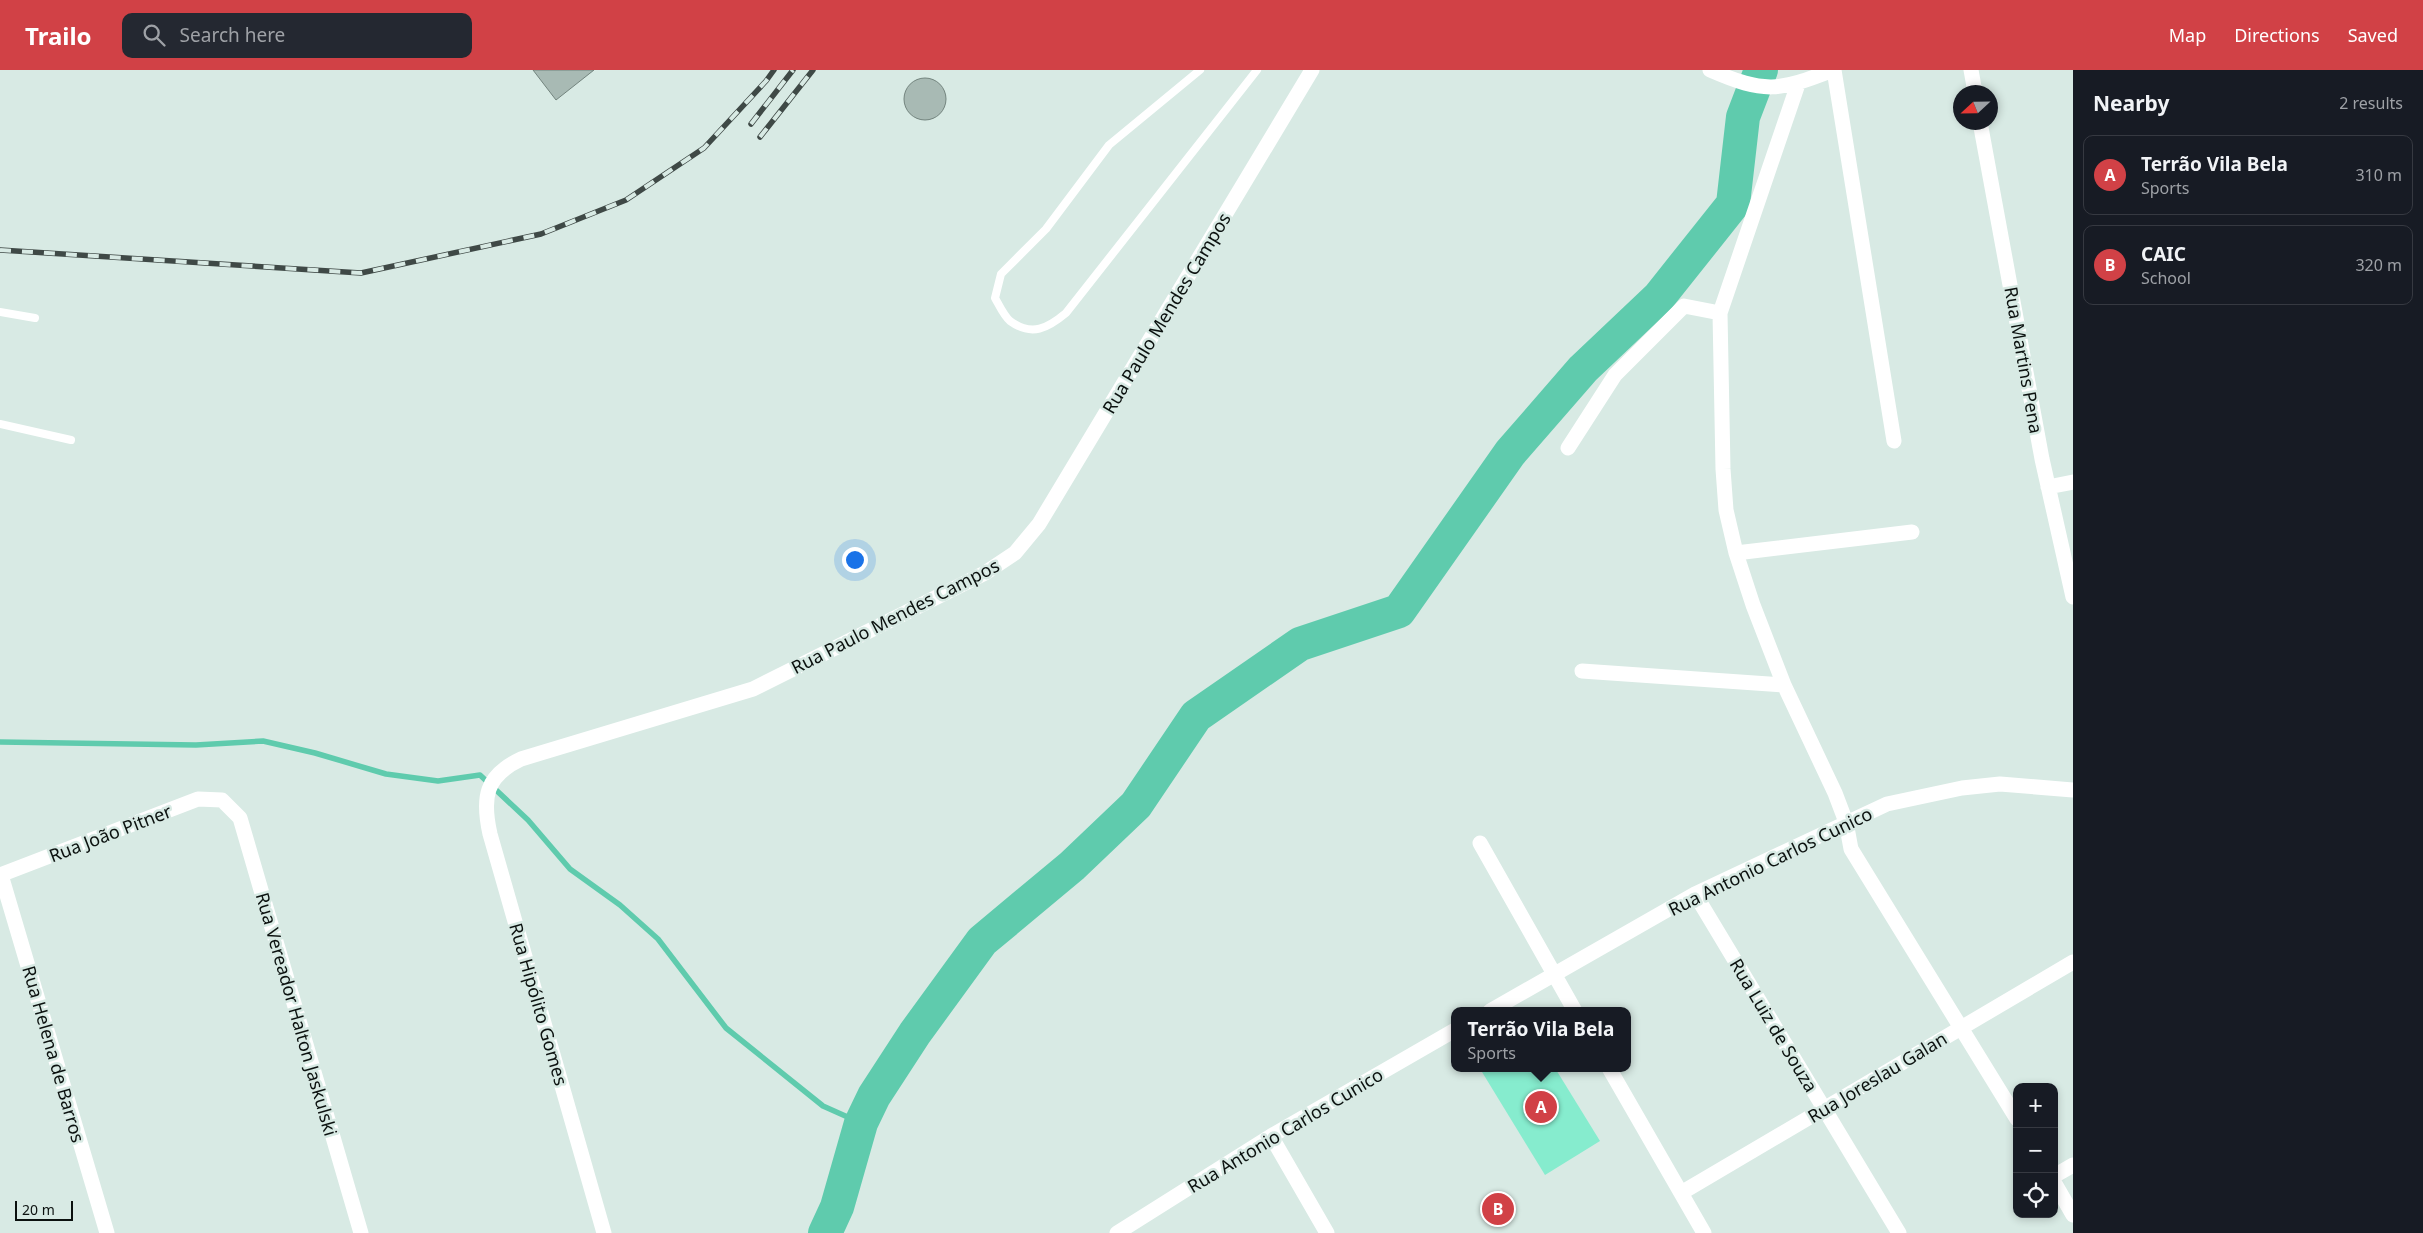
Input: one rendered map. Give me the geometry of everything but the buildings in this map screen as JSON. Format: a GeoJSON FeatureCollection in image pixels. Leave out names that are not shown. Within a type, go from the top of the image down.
{"type":"FeatureCollection","features":[{"type":"Feature","properties":{"kind":"street","name":"Rua Paulo Mendes Campos"},"geometry":{"type":"LineString","coordinates":[[496,776],[505,767],[521,759],[753,689],[985,573],[1015,553],[1039,524],[1312,70]]}},
{"type":"Feature","properties":{"kind":"street"},"geometry":{"type":"LineString","coordinates":[[1710,70],[1736,81],[1774,88],[1798,84],[1834,70],[1894,441]]}},
{"type":"Feature","properties":{"kind":"street"},"geometry":{"type":"LineString","coordinates":[[1971,70],[1974,85]]}},
{"type":"Feature","properties":{"kind":"street"},"geometry":{"type":"LineString","coordinates":[[1798,84],[1720,313],[1723,469],[1726,510],[1736,553],[1753,605],[1784,685],[1835,793],[1846,822],[1851,849],[1962,1026],[2013,1112]]}},
{"type":"Feature","properties":{"kind":"street","name":"Rua Martins Pena"},"geometry":{"type":"LineString","coordinates":[[1981,130],[2048,487],[2073,597]]}},
{"type":"Feature","properties":{"kind":"street"},"geometry":{"type":"LineString","coordinates":[[1568,448],[1616,375],[1684,306],[1720,313]]}},
{"type":"Feature","properties":{"kind":"street"},"geometry":{"type":"LineString","coordinates":[[2048,487],[2073,482]]}},
{"type":"Feature","properties":{"kind":"street"},"geometry":{"type":"LineString","coordinates":[[1736,553],[1912,532]]}},
{"type":"Feature","properties":{"kind":"street"},"geometry":{"type":"LineString","coordinates":[[1582,671],[1784,685]]}},
{"type":"Feature","properties":{"kind":"street","name":"Rua Hipólito Gomes"},"geometry":{"type":"LineString","coordinates":[[496,776],[487,793],[485,812],[490,834],[604,1233]]}},
{"type":"Feature","properties":{"kind":"street","name":"Rua Antonio Carlos Cunico"},"geometry":{"type":"LineString","coordinates":[[1497,1007],[1695,894],[1887,804],[1962,788],[2000,784],[2073,790]]}},
{"type":"Feature","properties":{"kind":"street","name":"Rua João Pitner"},"geometry":{"type":"LineString","coordinates":[[0,875],[198,799],[222,800]]}},
{"type":"Feature","properties":{"kind":"street","name":"Rua Vereador Halton Jaskulski"},"geometry":{"type":"LineString","coordinates":[[222,800],[240,818],[361,1233]]}},
{"type":"Feature","properties":{"kind":"street"},"geometry":{"type":"LineString","coordinates":[[1480,843],[1573,1007]]}},
{"type":"Feature","properties":{"kind":"street","name":"Rua Helena de Barros"},"geometry":{"type":"LineString","coordinates":[[0,875],[107,1233]]}},
{"type":"Feature","properties":{"kind":"street","name":"Rua Luiz de Souza"},"geometry":{"type":"LineString","coordinates":[[1695,894],[1899,1233]]}},
{"type":"Feature","properties":{"kind":"street","name":"Rua Joreslau Galan"},"geometry":{"type":"LineString","coordinates":[[1681,1193],[2073,962]]}},
{"type":"Feature","properties":{"kind":"street","name":"Rua Antonio Carlos Cunico"},"geometry":{"type":"LineString","coordinates":[[1121,1232],[1271,1136],[1451,1032]]}},
{"type":"Feature","properties":{"kind":"street"},"geometry":{"type":"LineString","coordinates":[[1611,1072],[1704,1233]]}},
{"type":"Feature","properties":{"kind":"street"},"geometry":{"type":"LineString","coordinates":[[1271,1136],[1327,1233]]}},
{"type":"Feature","properties":{"kind":"street"},"geometry":{"type":"LineString","coordinates":[[2058,1174],[2073,1165]]}},
{"type":"Feature","properties":{"kind":"street"},"geometry":{"type":"LineString","coordinates":[[2058,1189],[2073,1215]]}},
{"type":"Feature","properties":{"kind":"lane"},"geometry":{"type":"LineString","coordinates":[[1200,70],[1109,145],[1046,229],[1001,274],[995,298],[1009,320],[1030,330],[1049,327],[1066,313],[1256,71]]}},
{"type":"Feature","properties":{"kind":"lane"},"geometry":{"type":"LineString","coordinates":[[1247,70],[1256,71]]}},
{"type":"Feature","properties":{"kind":"lane"},"geometry":{"type":"LineString","coordinates":[[0,312],[35,318]]}},
{"type":"Feature","properties":{"kind":"lane"},"geometry":{"type":"LineString","coordinates":[[0,424],[71,440]]}},
{"type":"Feature","properties":{"kind":"green space"},"geometry":{"type":"Polygon","coordinates":[[[1482,1072],[1557,1072],[1600,1141],[1545,1175],[1482,1072]]]}},
{"type":"Feature","properties":{"kind":"waterway"},"geometry":{"type":"LineString","coordinates":[[825,1233],[837,1207],[861,1123],[874,1096],[915,1033],[982,941],[1072,866],[1136,805],[1196,716],[1300,644],[1399,611],[1510,453],[1583,369],[1659,297],[1733,204],[1743,117],[1761,70]]}},
{"type":"Feature","properties":{"kind":"waterway"},"geometry":{"type":"LineString","coordinates":[[0,742],[196,745],[263,741],[315,753],[386,774],[438,781],[480,775],[528,820],[570,869],[620,905],[658,939],[726,1028],[823,1106],[861,1123]]}},
{"type":"Feature","properties":{"kind":"railway"},"geometry":{"type":"LineString","coordinates":[[0,250],[361,273],[541,234],[626,200],[704,148],[774,70]]}},
{"type":"Feature","properties":{"kind":"railway"},"geometry":{"type":"LineString","coordinates":[[751,124],[793,70]]}},
{"type":"Feature","properties":{"kind":"railway"},"geometry":{"type":"LineString","coordinates":[[760,137],[813,70]]}},
{"type":"Feature","properties":{"kind":"place","name":"Terrão Vila Bela"},"geometry":{"type":"Point","coordinates":[1541,1107]}},
{"type":"Feature","properties":{"kind":"place","name":"CAIC"},"geometry":{"type":"Point","coordinates":[1498,1209]}}]}
